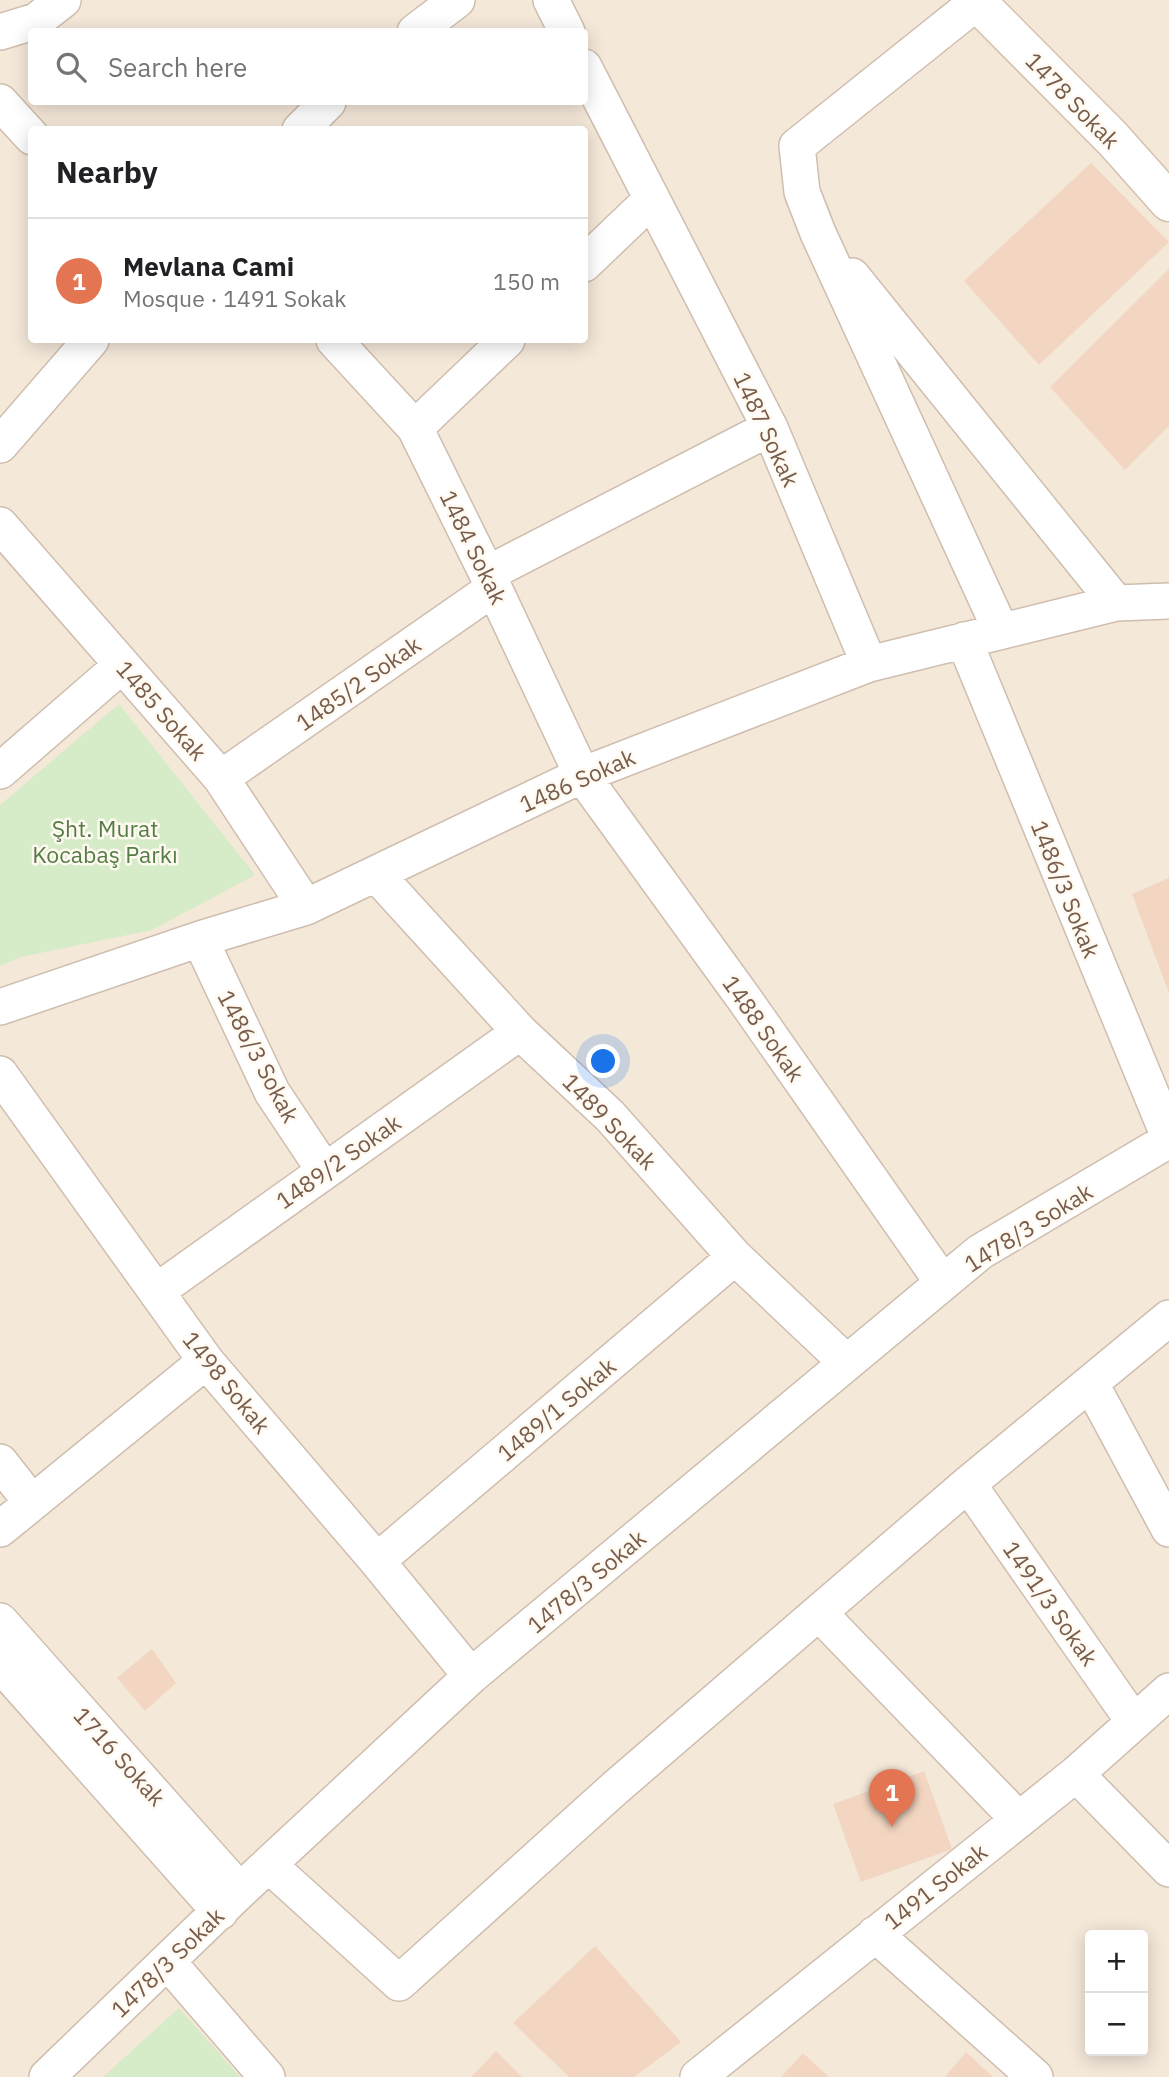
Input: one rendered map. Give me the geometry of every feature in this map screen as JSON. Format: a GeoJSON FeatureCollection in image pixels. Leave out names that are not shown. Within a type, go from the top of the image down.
{"type":"FeatureCollection","features":[{"type":"Feature","properties":{"kind":"street"},"geometry":{"type":"LineString","coordinates":[[0,32],[36,21],[62,0]]}},
{"type":"Feature","properties":{"kind":"street"},"geometry":{"type":"LineString","coordinates":[[420,28],[457,0]]}},
{"type":"Feature","properties":{"kind":"street"},"geometry":{"type":"LineString","coordinates":[[551,0],[565,28]]}},
{"type":"Feature","properties":{"kind":"street"},"geometry":{"type":"LineString","coordinates":[[976,1],[797,146],[802,192],[818,233],[1002,631]]}},
{"type":"Feature","properties":{"kind":"street","name":"1478 Sokak"},"geometry":{"type":"LineString","coordinates":[[976,1],[1113,139],[1169,202]]}},
{"type":"Feature","properties":{"kind":"street","name":"1487 Sokak"},"geometry":{"type":"LineString","coordinates":[[588,75],[770,428],[869,664]]}},
{"type":"Feature","properties":{"kind":"street"},"geometry":{"type":"LineString","coordinates":[[0,102],[28,133]]}},
{"type":"Feature","properties":{"kind":"street"},"geometry":{"type":"LineString","coordinates":[[304,126],[325,105]]}},
{"type":"Feature","properties":{"kind":"street"},"geometry":{"type":"LineString","coordinates":[[588,260],[652,199]]}},
{"type":"Feature","properties":{"kind":"street"},"geometry":{"type":"LineString","coordinates":[[818,233],[1116,603]]}},
{"type":"Feature","properties":{"kind":"street"},"geometry":{"type":"LineString","coordinates":[[0,446],[88,343]]}},
{"type":"Feature","properties":{"kind":"street","name":"1484 Sokak"},"geometry":{"type":"LineString","coordinates":[[337,343],[415,428],[491,581],[582,775]]}},
{"type":"Feature","properties":{"kind":"street"},"geometry":{"type":"LineString","coordinates":[[415,428],[504,343]]}},
{"type":"Feature","properties":{"kind":"street","name":"1485/2 Sokak"},"geometry":{"type":"LineString","coordinates":[[221,778],[491,581],[770,428]]}},
{"type":"Feature","properties":{"kind":"street","name":"1485 Sokak"},"geometry":{"type":"LineString","coordinates":[[0,525],[221,778],[306,907]]}},
{"type":"Feature","properties":{"kind":"street","name":"1486 Sokak"},"geometry":{"type":"LineString","coordinates":[[0,1007],[200,939],[306,907],[582,775],[869,664],[1116,603],[1169,601]]}},
{"type":"Feature","properties":{"kind":"street","name":"1486/3 Sokak"},"geometry":{"type":"LineString","coordinates":[[964,640],[1169,1138]]}},
{"type":"Feature","properties":{"kind":"street"},"geometry":{"type":"LineString","coordinates":[[0,771],[122,665]]}},
{"type":"Feature","properties":{"kind":"street","name":"1488 Sokak"},"geometry":{"type":"LineString","coordinates":[[582,775],[745,1000],[943,1283]]}},
{"type":"Feature","properties":{"kind":"street","name":"1489 Sokak"},"geometry":{"type":"LineString","coordinates":[[376,874],[520,1032],[610,1116],[735,1257],[847,1363]]}},
{"type":"Feature","properties":{"kind":"street","name":"1486/3 Sokak"},"geometry":{"type":"LineString","coordinates":[[200,939],[272,1092],[324,1170]]}},
{"type":"Feature","properties":{"kind":"street","name":"1489/2 Sokak"},"geometry":{"type":"LineString","coordinates":[[157,1291],[520,1032]]}},
{"type":"Feature","properties":{"kind":"street","name":"1498 Sokak"},"geometry":{"type":"LineString","coordinates":[[0,1074],[206,1361],[377,1561],[471,1676]]}},
{"type":"Feature","properties":{"kind":"street","name":"1478/3 Sokak"},"geometry":{"type":"LineString","coordinates":[[47,2077],[268,1865],[471,1676],[980,1252],[1169,1138]]}},
{"type":"Feature","properties":{"kind":"street","name":"1489/1 Sokak"},"geometry":{"type":"LineString","coordinates":[[377,1561],[735,1257]]}},
{"type":"Feature","properties":{"kind":"street"},"geometry":{"type":"LineString","coordinates":[[268,1865],[399,1983],[605,1797],[968,1484],[1169,1318]]}},
{"type":"Feature","properties":{"kind":"street"},"geometry":{"type":"LineString","coordinates":[[0,1529],[206,1361]]}},
{"type":"Feature","properties":{"kind":"street"},"geometry":{"type":"LineString","coordinates":[[1091,1384],[1169,1530]]}},
{"type":"Feature","properties":{"kind":"street"},"geometry":{"type":"LineString","coordinates":[[0,1462],[32,1503]]}},
{"type":"Feature","properties":{"kind":"street","name":"1491/3 Sokak"},"geometry":{"type":"LineString","coordinates":[[968,1484],[1134,1722]]}},
{"type":"Feature","properties":{"kind":"street"},"geometry":{"type":"LineString","coordinates":[[819,1613],[1019,1820]]}},
{"type":"Feature","properties":{"kind":"street","name":"1716 Sokak"},"geometry":{"type":"LineString","coordinates":[[0,1621],[230,1901]]}},
{"type":"Feature","properties":{"kind":"street","name":"1716 Sokak"},"geometry":{"type":"LineString","coordinates":[[0,1664],[230,1901]]}},
{"type":"Feature","properties":{"kind":"street","name":"1491 Sokak"},"geometry":{"type":"LineString","coordinates":[[698,2077],[1076,1774],[1169,1691]]}},
{"type":"Feature","properties":{"kind":"street"},"geometry":{"type":"LineString","coordinates":[[1076,1774],[1169,1869]]}},
{"type":"Feature","properties":{"kind":"street"},"geometry":{"type":"LineString","coordinates":[[875,1934],[1035,2077]]}},
{"type":"Feature","properties":{"kind":"street"},"geometry":{"type":"LineString","coordinates":[[168,1962],[267,2077]]}},
{"type":"Feature","properties":{"kind":"shaded area"},"geometry":{"type":"Polygon","coordinates":[[[0,0],[1169,0],[1169,2077],[0,2077],[0,0]]]}},
{"type":"Feature","properties":{"kind":"green space","name":"Şht. Murat Kocabaş Parkı"},"geometry":{"type":"Polygon","coordinates":[[[119,704],[255,875],[152,930],[21,957],[0,966],[0,805],[119,704]]]}},
{"type":"Feature","properties":{"kind":"green space"},"geometry":{"type":"Polygon","coordinates":[[[179,2008],[240,2077],[103,2077],[179,2008]]]}},
{"type":"Feature","properties":{"kind":"building"},"geometry":{"type":"Polygon","coordinates":[[[1091,163],[1169,242],[1039,365],[964,281],[1091,163]]]}},
{"type":"Feature","properties":{"kind":"building"},"geometry":{"type":"Polygon","coordinates":[[[1169,269],[1169,426],[1125,470],[1050,387],[1169,269]]]}},
{"type":"Feature","properties":{"kind":"building"},"geometry":{"type":"Polygon","coordinates":[[[1169,878],[1169,993],[1132,894],[1169,878]]]}},
{"type":"Feature","properties":{"kind":"building"},"geometry":{"type":"Polygon","coordinates":[[[152,1649],[176,1683],[145,1711],[117,1678],[152,1649]]]}},
{"type":"Feature","properties":{"kind":"building"},"geometry":{"type":"Polygon","coordinates":[[[924,1771],[952,1849],[861,1882],[833,1804],[924,1771]]]}},
{"type":"Feature","properties":{"kind":"building"},"geometry":{"type":"Polygon","coordinates":[[[595,1946],[681,2042],[634,2077],[569,2077],[513,2023],[595,1946]]]}},
{"type":"Feature","properties":{"kind":"building"},"geometry":{"type":"Polygon","coordinates":[[[496,2051],[522,2077],[471,2077],[496,2051]]]}},
{"type":"Feature","properties":{"kind":"building"},"geometry":{"type":"Polygon","coordinates":[[[966,2052],[993,2077],[945,2077],[966,2052]]]}},
{"type":"Feature","properties":{"kind":"building"},"geometry":{"type":"Polygon","coordinates":[[[803,2053],[829,2077],[781,2077],[803,2053]]]}},
{"type":"Feature","properties":{"kind":"place","name":"Mevlana Cami"},"geometry":{"type":"Point","coordinates":[892,1827]}}]}
